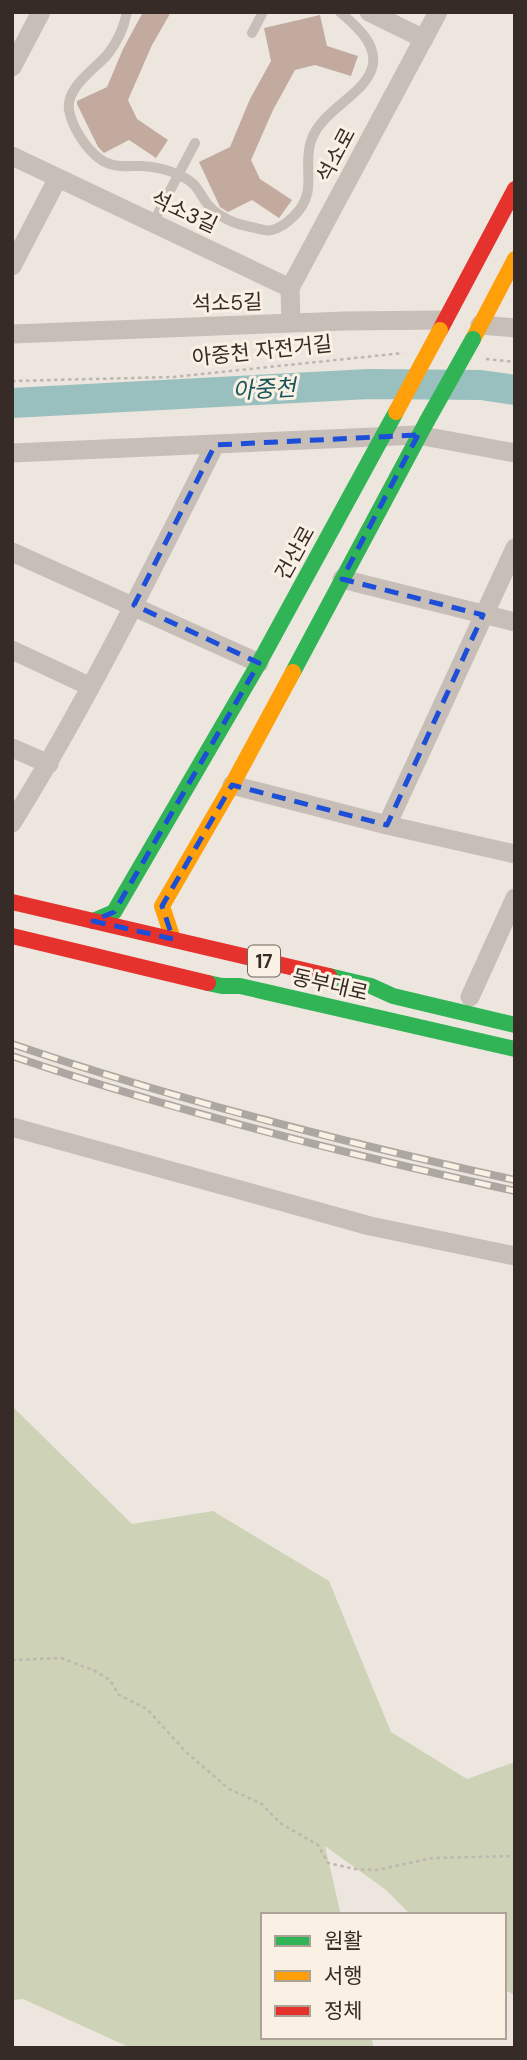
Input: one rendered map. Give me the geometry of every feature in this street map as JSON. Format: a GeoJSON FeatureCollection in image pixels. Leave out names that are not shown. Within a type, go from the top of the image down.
{"type":"FeatureCollection","features":[{"type":"Feature","properties":{"kind":"street"},"geometry":{"type":"LineString","coordinates":[[12,67],[41,12]]}},
{"type":"Feature","properties":{"kind":"street","name":"석소로"},"geometry":{"type":"LineString","coordinates":[[291,323],[290,288],[438,12]]}},
{"type":"Feature","properties":{"kind":"street"},"geometry":{"type":"LineString","coordinates":[[372,13],[424,39]]}},
{"type":"Feature","properties":{"kind":"street","name":"석소3길"},"geometry":{"type":"LineString","coordinates":[[12,156],[290,288]]}},
{"type":"Feature","properties":{"kind":"street"},"geometry":{"type":"LineString","coordinates":[[14,261],[58,178]]}},
{"type":"Feature","properties":{"kind":"street","name":"건산로"},"geometry":{"type":"LineString","coordinates":[[93,921],[114,912],[259,663],[515,189]]}},
{"type":"Feature","properties":{"kind":"street"},"geometry":{"type":"LineString","coordinates":[[173,939],[162,906],[232,785],[515,259]]}},
{"type":"Feature","properties":{"kind":"street","name":"석소5길"},"geometry":{"type":"LineString","coordinates":[[12,334],[291,323],[442,325]]}},
{"type":"Feature","properties":{"kind":"street"},"geometry":{"type":"LineString","coordinates":[[477,332],[515,328]]}},
{"type":"Feature","properties":{"kind":"street"},"geometry":{"type":"LineString","coordinates":[[12,453],[382,437],[423,428],[515,453]]}},
{"type":"Feature","properties":{"kind":"street"},"geometry":{"type":"LineString","coordinates":[[12,823],[49,764],[215,445]]}},
{"type":"Feature","properties":{"kind":"street"},"geometry":{"type":"LineString","coordinates":[[387,825],[515,548]]}},
{"type":"Feature","properties":{"kind":"street"},"geometry":{"type":"LineString","coordinates":[[12,552],[259,663]]}},
{"type":"Feature","properties":{"kind":"street"},"geometry":{"type":"LineString","coordinates":[[342,579],[515,622]]}},
{"type":"Feature","properties":{"kind":"street"},"geometry":{"type":"LineString","coordinates":[[12,650],[89,687]]}},
{"type":"Feature","properties":{"kind":"street"},"geometry":{"type":"LineString","coordinates":[[12,748],[49,764]]}},
{"type":"Feature","properties":{"kind":"street"},"geometry":{"type":"LineString","coordinates":[[232,785],[387,825],[515,854]]}},
{"type":"Feature","properties":{"kind":"street"},"geometry":{"type":"LineString","coordinates":[[464,996],[515,898]]}},
{"type":"Feature","properties":{"kind":"street","name":"동부대로"},"geometry":{"type":"LineString","coordinates":[[12,902],[371,986],[393,996],[515,1025]]}},
{"type":"Feature","properties":{"kind":"street","name":"동부대로"},"geometry":{"type":"LineString","coordinates":[[12,936],[222,986],[240,986],[515,1048]]}},
{"type":"Feature","properties":{"kind":"street","name":"동부대로"},"geometry":{"type":"LineString","coordinates":[[371,986],[395,982],[464,996]]}},
{"type":"Feature","properties":{"kind":"street"},"geometry":{"type":"LineString","coordinates":[[222,986],[239,998],[515,1063]]}},
{"type":"Feature","properties":{"kind":"street"},"geometry":{"type":"LineString","coordinates":[[12,1127],[370,1226],[515,1256]]}},
{"type":"Feature","properties":{"kind":"lane"},"geometry":{"type":"LineString","coordinates":[[127,12],[114,44],[75,90],[69,107],[72,121],[85,142],[97,157],[107,164],[142,166],[179,174],[194,183],[208,205],[222,217],[236,224],[270,231],[285,224],[299,212],[306,201],[311,141],[326,117],[366,81],[373,64],[371,48],[364,36],[340,12]]}},
{"type":"Feature","properties":{"kind":"lane"},"geometry":{"type":"LineString","coordinates":[[252,33],[263,12]]}},
{"type":"Feature","properties":{"kind":"lane"},"geometry":{"type":"LineString","coordinates":[[153,223],[195,143]]}},
{"type":"Feature","properties":{"kind":"path","name":"아중천 자전거길"},"geometry":{"type":"LineString","coordinates":[[12,381],[173,377],[405,353]]}},
{"type":"Feature","properties":{"kind":"path"},"geometry":{"type":"LineString","coordinates":[[476,359],[515,362]]}},
{"type":"Feature","properties":{"kind":"path"},"geometry":{"type":"LineString","coordinates":[[12,1660],[61,1658],[93,1670],[110,1680],[119,1695],[147,1709],[186,1752],[229,1789],[262,1804],[280,1823],[318,1845],[328,1863],[355,1869],[377,1870],[432,1858],[515,1856]]}},
{"type":"Feature","properties":{"kind":"highlighted area"},"geometry":{"type":"Polygon","coordinates":[[[418,435],[342,579],[483,615],[387,825],[232,785],[162,906],[173,939],[93,921],[114,912],[259,663],[134,605],[215,445],[418,435]]]}},
{"type":"Feature","properties":{"kind":"green space"},"geometry":{"type":"Polygon","coordinates":[[[12,1406],[132,1524],[213,1511],[329,1581],[391,1732],[467,1779],[515,1762],[515,1995],[506,1991],[506,1913],[409,1913],[386,1890],[325,1846],[341,1913],[261,1913],[261,2039],[372,2039],[374,2048],[131,2048],[23,1999],[12,2000],[12,1406]]]}},
{"type":"Feature","properties":{"kind":"building"},"geometry":{"type":"Polygon","coordinates":[[[143,12],[171,12],[152,45],[128,100],[137,119],[168,140],[156,158],[129,140],[104,153],[98,147],[77,104],[77,101],[107,87],[143,12]]]}},
{"type":"Feature","properties":{"kind":"building"},"geometry":{"type":"Polygon","coordinates":[[[320,15],[327,46],[358,56],[351,76],[315,65],[295,70],[273,110],[251,160],[260,179],[292,200],[279,218],[252,200],[228,212],[220,207],[199,162],[230,147],[250,99],[271,61],[264,28],[320,15]]]}},
{"type":"Feature","properties":{"kind":"waterway","name":"아중천"},"geometry":{"type":"LineString","coordinates":[[12,403],[369,384],[481,385],[515,390]]}},
{"type":"Feature","properties":{"kind":"railway"},"geometry":{"type":"LineString","coordinates":[[12,1044],[136,1084],[262,1119],[515,1180]]}},
{"type":"Feature","properties":{"kind":"railway"},"geometry":{"type":"LineString","coordinates":[[12,1056],[136,1096],[262,1131],[515,1191]]}},
{"type":"Feature","properties":{"kind":"traffic: fast"},"geometry":{"type":"LineString","coordinates":[[427,421],[473,339]]}},
{"type":"Feature","properties":{"kind":"traffic: fast"},"geometry":{"type":"LineString","coordinates":[[93,921],[114,912],[259,663],[396,412]]}},
{"type":"Feature","properties":{"kind":"traffic: fast"},"geometry":{"type":"LineString","coordinates":[[293,672],[427,421]]}},
{"type":"Feature","properties":{"kind":"traffic: fast"},"geometry":{"type":"LineString","coordinates":[[329,976],[371,986],[393,996],[515,1025]]}},
{"type":"Feature","properties":{"kind":"traffic: fast"},"geometry":{"type":"LineString","coordinates":[[208,983],[240,986],[515,1049]]}},
{"type":"Feature","properties":{"kind":"traffic: slow"},"geometry":{"type":"LineString","coordinates":[[473,339],[515,259]]}},
{"type":"Feature","properties":{"kind":"traffic: slow"},"geometry":{"type":"LineString","coordinates":[[396,412],[440,330]]}},
{"type":"Feature","properties":{"kind":"traffic: slow"},"geometry":{"type":"LineString","coordinates":[[173,939],[162,906],[293,672]]}},
{"type":"Feature","properties":{"kind":"traffic: jam"},"geometry":{"type":"LineString","coordinates":[[440,330],[515,189]]}},
{"type":"Feature","properties":{"kind":"traffic: jam"},"geometry":{"type":"LineString","coordinates":[[12,902],[329,976]]}},
{"type":"Feature","properties":{"kind":"traffic: jam"},"geometry":{"type":"LineString","coordinates":[[12,936],[208,983]]}}]}
